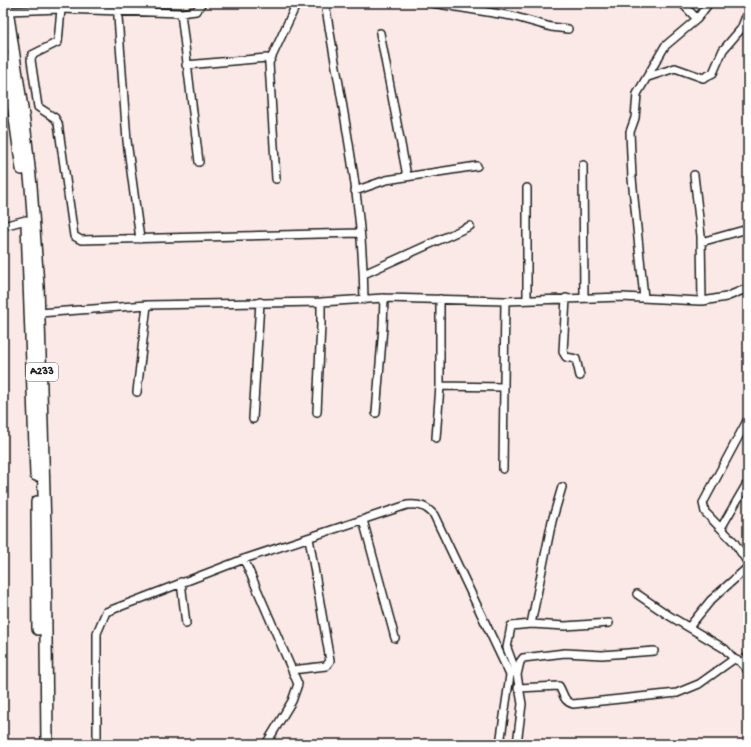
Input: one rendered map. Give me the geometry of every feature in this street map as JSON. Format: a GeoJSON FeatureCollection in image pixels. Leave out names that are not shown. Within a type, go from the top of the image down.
{"type":"FeatureCollection","features":[{"type":"Feature","properties":{"kind":"highway","name":"A233"},"geometry":{"type":"LineString","coordinates":[[7,7],[24,122],[31,186],[39,313],[41,529],[40,744]]}},
{"type":"Feature","properties":{"kind":"highway","name":"A233"},"geometry":{"type":"LineString","coordinates":[[3,31],[24,185],[41,529],[47,744]]}},
{"type":"Feature","properties":{"kind":"street"},"geometry":{"type":"LineString","coordinates":[[7,7],[117,7],[181,13],[196,11],[202,3]]}},
{"type":"Feature","properties":{"kind":"street"},"geometry":{"type":"LineString","coordinates":[[269,63],[297,3]]}},
{"type":"Feature","properties":{"kind":"street"},"geometry":{"type":"LineString","coordinates":[[325,3],[355,191],[364,274],[364,300]]}},
{"type":"Feature","properties":{"kind":"street"},"geometry":{"type":"LineString","coordinates":[[432,3],[512,16],[551,27],[568,29]]}},
{"type":"Feature","properties":{"kind":"street"},"geometry":{"type":"LineString","coordinates":[[682,3],[697,19]]}},
{"type":"Feature","properties":{"kind":"street"},"geometry":{"type":"LineString","coordinates":[[644,298],[632,178],[630,132],[635,118],[637,94],[665,46],[697,19],[709,3]]}},
{"type":"Feature","properties":{"kind":"street"},"geometry":{"type":"LineString","coordinates":[[60,7],[58,42],[52,47],[32,55],[31,60],[38,107],[55,118],[58,123],[72,232],[74,236],[81,240],[360,233]]}},
{"type":"Feature","properties":{"kind":"street"},"geometry":{"type":"LineString","coordinates":[[117,7],[127,141],[140,239]]}},
{"type":"Feature","properties":{"kind":"street"},"geometry":{"type":"LineString","coordinates":[[648,77],[675,68],[703,78],[713,72],[723,50],[741,29],[748,11]]}},
{"type":"Feature","properties":{"kind":"street"},"geometry":{"type":"LineString","coordinates":[[181,13],[186,65],[199,162]]}},
{"type":"Feature","properties":{"kind":"street"},"geometry":{"type":"LineString","coordinates":[[380,33],[407,176]]}},
{"type":"Feature","properties":{"kind":"street"},"geometry":{"type":"LineString","coordinates":[[186,65],[260,57],[267,58],[269,63],[276,179]]}},
{"type":"Feature","properties":{"kind":"street"},"geometry":{"type":"LineString","coordinates":[[583,165],[584,297]]}},
{"type":"Feature","properties":{"kind":"street"},"geometry":{"type":"LineString","coordinates":[[355,191],[386,180],[477,166]]}},
{"type":"Feature","properties":{"kind":"street"},"geometry":{"type":"LineString","coordinates":[[694,175],[701,242],[702,300]]}},
{"type":"Feature","properties":{"kind":"street"},"geometry":{"type":"LineString","coordinates":[[527,188],[527,300]]}},
{"type":"Feature","properties":{"kind":"street"},"geometry":{"type":"LineString","coordinates":[[3,226],[26,220]]}},
{"type":"Feature","properties":{"kind":"street"},"geometry":{"type":"LineString","coordinates":[[364,274],[470,226]]}},
{"type":"Feature","properties":{"kind":"street"},"geometry":{"type":"LineString","coordinates":[[701,242],[744,230],[748,232]]}},
{"type":"Feature","properties":{"kind":"street"},"geometry":{"type":"LineString","coordinates":[[39,313],[147,305],[321,302],[384,298],[505,301],[584,297],[700,301],[726,297],[748,288]]}},
{"type":"Feature","properties":{"kind":"street"},"geometry":{"type":"LineString","coordinates":[[376,413],[384,298]]}},
{"type":"Feature","properties":{"kind":"street"},"geometry":{"type":"LineString","coordinates":[[566,298],[563,352],[566,357],[576,359],[580,376]]}},
{"type":"Feature","properties":{"kind":"street"},"geometry":{"type":"LineString","coordinates":[[436,438],[440,386],[440,299]]}},
{"type":"Feature","properties":{"kind":"street"},"geometry":{"type":"LineString","coordinates":[[503,469],[505,301]]}},
{"type":"Feature","properties":{"kind":"street"},"geometry":{"type":"LineString","coordinates":[[253,419],[260,302]]}},
{"type":"Feature","properties":{"kind":"street"},"geometry":{"type":"LineString","coordinates":[[317,412],[321,302]]}},
{"type":"Feature","properties":{"kind":"street"},"geometry":{"type":"LineString","coordinates":[[137,392],[147,305]]}},
{"type":"Feature","properties":{"kind":"street"},"geometry":{"type":"LineString","coordinates":[[440,386],[503,387]]}},
{"type":"Feature","properties":{"kind":"street"},"geometry":{"type":"LineString","coordinates":[[748,419],[703,503],[705,512],[734,542],[748,563]]}},
{"type":"Feature","properties":{"kind":"street"},"geometry":{"type":"LineString","coordinates":[[721,528],[746,485]]}},
{"type":"Feature","properties":{"kind":"street"},"geometry":{"type":"LineString","coordinates":[[531,624],[552,521],[562,487]]}},
{"type":"Feature","properties":{"kind":"street"},"geometry":{"type":"LineString","coordinates":[[97,744],[97,633],[106,612],[244,559],[407,505],[424,506],[434,515],[510,676],[500,744]]}},
{"type":"Feature","properties":{"kind":"street"},"geometry":{"type":"LineString","coordinates":[[363,520],[395,638]]}},
{"type":"Feature","properties":{"kind":"street"},"geometry":{"type":"LineString","coordinates":[[292,670],[326,666],[330,661],[309,538]]}},
{"type":"Feature","properties":{"kind":"street"},"geometry":{"type":"LineString","coordinates":[[244,559],[298,684],[296,692],[266,744]]}},
{"type":"Feature","properties":{"kind":"street"},"geometry":{"type":"LineString","coordinates":[[689,627],[711,600],[748,567]]}},
{"type":"Feature","properties":{"kind":"street"},"geometry":{"type":"LineString","coordinates":[[181,582],[186,624]]}},
{"type":"Feature","properties":{"kind":"street"},"geometry":{"type":"LineString","coordinates":[[637,594],[725,649],[748,671]]}},
{"type":"Feature","properties":{"kind":"street"},"geometry":{"type":"LineString","coordinates":[[517,675],[506,648],[511,626],[531,624],[564,626],[609,623]]}},
{"type":"Feature","properties":{"kind":"street"},"geometry":{"type":"LineString","coordinates":[[517,744],[522,704],[518,688],[517,675],[520,662],[523,658],[565,653],[602,655],[654,651]]}},
{"type":"Feature","properties":{"kind":"street"},"geometry":{"type":"LineString","coordinates":[[742,664],[748,656]]}},
{"type":"Feature","properties":{"kind":"street"},"geometry":{"type":"LineString","coordinates":[[518,688],[559,686],[564,699],[573,704],[651,697],[677,693],[689,689],[709,678],[734,659]]}}]}
